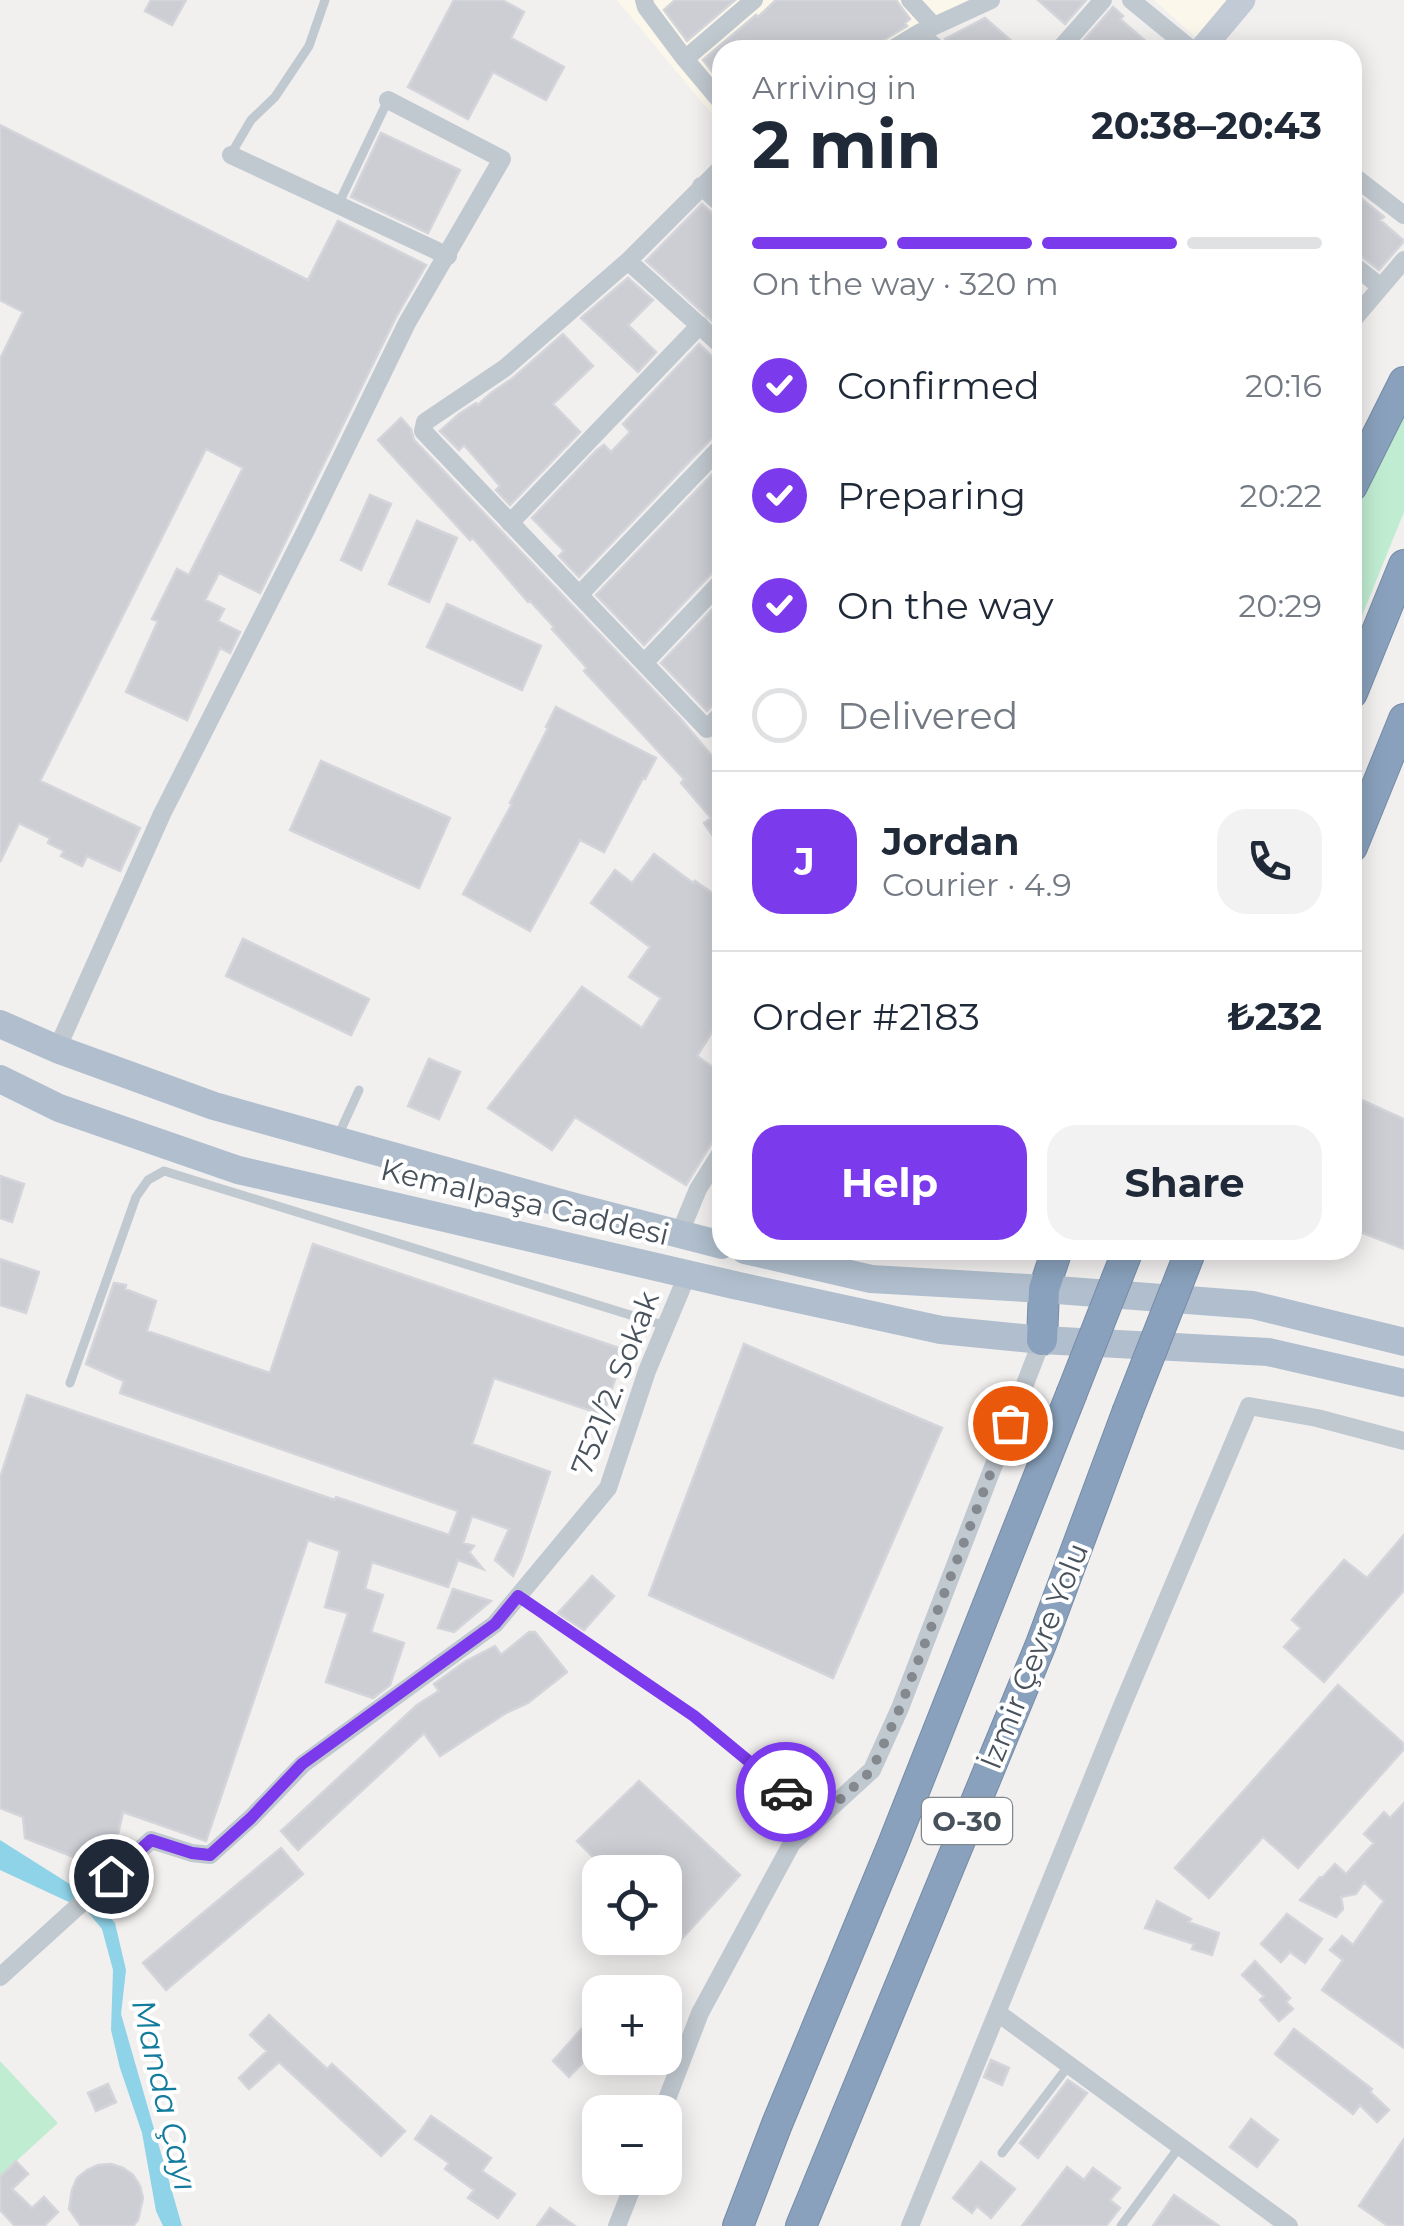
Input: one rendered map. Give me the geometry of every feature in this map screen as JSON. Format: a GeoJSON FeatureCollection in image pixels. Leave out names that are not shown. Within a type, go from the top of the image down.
{"type":"FeatureCollection","features":[{"type":"Feature","properties":{"kind":"highway"},"geometry":{"type":"LineString","coordinates":[[1362,466],[1404,382]]}},
{"type":"Feature","properties":{"kind":"highway"},"geometry":{"type":"LineString","coordinates":[[1362,668],[1404,565]]}},
{"type":"Feature","properties":{"kind":"highway"},"geometry":{"type":"LineString","coordinates":[[1362,822],[1404,719]]}},
{"type":"Feature","properties":{"kind":"highway"},"geometry":{"type":"LineString","coordinates":[[1042,1340],[1044,1289],[1054,1260]]}},
{"type":"Feature","properties":{"kind":"highway","name":"İzmir Çevre Yolu"},"geometry":{"type":"LineString","coordinates":[[738,2226],[1124,1260]]}},
{"type":"Feature","properties":{"kind":"highway","name":"İzmir Çevre Yolu"},"geometry":{"type":"LineString","coordinates":[[801,2226],[1041,1644],[1187,1260]]}},
{"type":"Feature","properties":{"kind":"main road","name":"Kemalpaşa Caddesi"},"geometry":{"type":"LineString","coordinates":[[0,1024],[214,1106],[712,1243]]}},
{"type":"Feature","properties":{"kind":"main road","name":"Kemalpaşa Caddesi"},"geometry":{"type":"LineString","coordinates":[[0,1080],[59,1108],[238,1170],[942,1330],[1042,1340],[1268,1352],[1404,1382]]}},
{"type":"Feature","properties":{"kind":"main road"},"geometry":{"type":"LineString","coordinates":[[788,1260],[871,1279],[1252,1306],[1404,1342]]}},
{"type":"Feature","properties":{"kind":"street"},"geometry":{"type":"LineString","coordinates":[[644,0],[712,91]]}},
{"type":"Feature","properties":{"kind":"street"},"geometry":{"type":"LineString","coordinates":[[685,60],[754,0]]}},
{"type":"Feature","properties":{"kind":"street"},"geometry":{"type":"LineString","coordinates":[[908,40],[991,0]]}},
{"type":"Feature","properties":{"kind":"street"},"geometry":{"type":"LineString","coordinates":[[1069,40],[1104,0]]}},
{"type":"Feature","properties":{"kind":"street"},"geometry":{"type":"LineString","coordinates":[[1131,0],[1180,40]]}},
{"type":"Feature","properties":{"kind":"street"},"geometry":{"type":"LineString","coordinates":[[1210,40],[1244,0]]}},
{"type":"Feature","properties":{"kind":"street"},"geometry":{"type":"LineString","coordinates":[[914,2],[932,40]]}},
{"type":"Feature","properties":{"kind":"street"},"geometry":{"type":"LineString","coordinates":[[57,1049],[162,814],[408,324],[502,159],[388,100]]}},
{"type":"Feature","properties":{"kind":"street"},"geometry":{"type":"LineString","coordinates":[[230,155],[448,256]]}},
{"type":"Feature","properties":{"kind":"street"},"geometry":{"type":"LineString","coordinates":[[712,176],[628,261],[505,368],[425,422],[423,432],[708,728],[712,724]]}},
{"type":"Feature","properties":{"kind":"street"},"geometry":{"type":"LineString","coordinates":[[1362,183],[1404,215]]}},
{"type":"Feature","properties":{"kind":"street"},"geometry":{"type":"LineString","coordinates":[[701,186],[712,196]]}},
{"type":"Feature","properties":{"kind":"street"},"geometry":{"type":"LineString","coordinates":[[1362,309],[1404,260]]}},
{"type":"Feature","properties":{"kind":"street"},"geometry":{"type":"LineString","coordinates":[[628,261],[712,336]]}},
{"type":"Feature","properties":{"kind":"street"},"geometry":{"type":"LineString","coordinates":[[1362,271],[1382,286]]}},
{"type":"Feature","properties":{"kind":"street"},"geometry":{"type":"LineString","coordinates":[[510,523],[700,325]]}},
{"type":"Feature","properties":{"kind":"street"},"geometry":{"type":"LineString","coordinates":[[580,595],[712,456]]}},
{"type":"Feature","properties":{"kind":"street"},"geometry":{"type":"LineString","coordinates":[[644,663],[712,592]]}},
{"type":"Feature","properties":{"kind":"street"},"geometry":{"type":"LineString","coordinates":[[679,1235],[698,1188],[712,1166]]}},
{"type":"Feature","properties":{"kind":"street","name":"7521/2. Sokak"},"geometry":{"type":"LineString","coordinates":[[0,1976],[151,1840],[210,1855],[302,1764],[495,1624],[608,1488],[648,1370],[688,1273]]}},
{"type":"Feature","properties":{"kind":"street"},"geometry":{"type":"LineString","coordinates":[[669,2095],[700,2013],[792,1843],[872,1770],[900,1708],[1042,1340]]}},
{"type":"Feature","properties":{"kind":"street"},"geometry":{"type":"LineString","coordinates":[[910,2226],[1249,1406],[1317,1418],[1404,1442]]}},
{"type":"Feature","properties":{"kind":"street"},"geometry":{"type":"LineString","coordinates":[[998,2013],[1289,2226]]}},
{"type":"Feature","properties":{"kind":"street"},"geometry":{"type":"LineString","coordinates":[[617,2226],[629,2195]]}},
{"type":"Feature","properties":{"kind":"lane"},"geometry":{"type":"LineString","coordinates":[[230,155],[251,120],[275,97],[310,46],[325,0]]}},
{"type":"Feature","properties":{"kind":"lane"},"geometry":{"type":"LineString","coordinates":[[338,205],[388,100]]}},
{"type":"Feature","properties":{"kind":"lane"},"geometry":{"type":"LineString","coordinates":[[336,1140],[359,1090]]}},
{"type":"Feature","properties":{"kind":"lane"},"geometry":{"type":"LineString","coordinates":[[70,1382],[136,1196],[148,1180],[164,1171],[666,1326]]}},
{"type":"Feature","properties":{"kind":"lane"},"geometry":{"type":"LineString","coordinates":[[518,1596],[694,1716],[819,1819]]}},
{"type":"Feature","properties":{"kind":"lane"},"geometry":{"type":"LineString","coordinates":[[1002,2152],[1069,2065]]}},
{"type":"Feature","properties":{"kind":"lane"},"geometry":{"type":"LineString","coordinates":[[1121,2226],[1180,2146]]}},
{"type":"Feature","properties":{"kind":"shaded area"},"geometry":{"type":"Polygon","coordinates":[[[617,0],[1001,0],[919,40],[712,40],[712,114],[617,0]]]}},
{"type":"Feature","properties":{"kind":"shaded area"},"geometry":{"type":"Polygon","coordinates":[[[1154,0],[1254,0],[1219,40],[1199,40],[1154,0]]]}},
{"type":"Feature","properties":{"kind":"green space"},"geometry":{"type":"Polygon","coordinates":[[[1404,411],[1404,512],[1362,616],[1362,497],[1404,411]]]}},
{"type":"Feature","properties":{"kind":"green space"},"geometry":{"type":"Polygon","coordinates":[[[0,2061],[58,2123],[0,2176],[0,2061]]]}},
{"type":"Feature","properties":{"kind":"water"},"geometry":{"type":"Polygon","coordinates":[[[0,1840],[95,1900],[115,1923],[126,1970],[121,2014],[182,2226],[163,2226],[156,2211],[142,2133],[111,2030],[113,1970],[102,1929],[86,1910],[0,1870],[0,1840]]]}},
{"type":"Feature","properties":{"kind":"building"},"geometry":{"type":"Polygon","coordinates":[[[151,0],[186,0],[172,25],[145,11],[151,0]]]}},
{"type":"Feature","properties":{"kind":"building"},"geometry":{"type":"Polygon","coordinates":[[[454,0],[502,0],[524,12],[511,38],[564,67],[546,100],[493,72],[468,119],[408,87],[454,0]]]}},
{"type":"Feature","properties":{"kind":"building"},"geometry":{"type":"Polygon","coordinates":[[[675,0],[735,0],[687,41],[664,10],[675,0]]]}},
{"type":"Feature","properties":{"kind":"building"},"geometry":{"type":"Polygon","coordinates":[[[776,0],[896,0],[910,19],[905,23],[907,26],[884,40],[727,40],[776,0]]]}},
{"type":"Feature","properties":{"kind":"building"},"geometry":{"type":"Polygon","coordinates":[[[1038,0],[1086,0],[1065,24],[1038,0]]]}},
{"type":"Feature","properties":{"kind":"building"},"geometry":{"type":"Polygon","coordinates":[[[1113,7],[1123,16],[1120,19],[1144,40],[1084,40],[1113,7]]]}},
{"type":"Feature","properties":{"kind":"building"},"geometry":{"type":"Polygon","coordinates":[[[985,18],[1010,40],[946,40],[985,18]]]}},
{"type":"Feature","properties":{"kind":"building"},"geometry":{"type":"Polygon","coordinates":[[[712,52],[712,71],[703,60],[712,52]]]}},
{"type":"Feature","properties":{"kind":"building"},"geometry":{"type":"Polygon","coordinates":[[[0,125],[308,280],[338,221],[426,265],[396,317],[260,593],[219,573],[205,600],[224,609],[218,621],[240,632],[230,653],[220,648],[187,720],[126,692],[158,621],[152,619],[177,569],[189,575],[243,468],[206,449],[40,781],[140,828],[120,871],[87,856],[82,866],[61,856],[64,851],[48,843],[50,838],[19,823],[0,862],[0,359],[23,312],[0,300],[0,125]]]}},
{"type":"Feature","properties":{"kind":"building"},"geometry":{"type":"Polygon","coordinates":[[[381,133],[460,170],[428,233],[351,197],[381,133]]]}},
{"type":"Feature","properties":{"kind":"building"},"geometry":{"type":"Polygon","coordinates":[[[1362,199],[1404,241],[1379,270],[1362,257],[1362,199]]]}},
{"type":"Feature","properties":{"kind":"building"},"geometry":{"type":"Polygon","coordinates":[[[702,204],[712,213],[712,321],[646,261],[702,204]]]}},
{"type":"Feature","properties":{"kind":"building"},"geometry":{"type":"Polygon","coordinates":[[[628,278],[653,300],[628,325],[656,352],[638,372],[581,318],[628,278]]]}},
{"type":"Feature","properties":{"kind":"building"},"geometry":{"type":"Polygon","coordinates":[[[563,334],[593,366],[553,404],[580,432],[510,505],[496,490],[500,486],[464,445],[459,450],[440,431],[513,378],[563,334]]]}},
{"type":"Feature","properties":{"kind":"building"},"geometry":{"type":"Polygon","coordinates":[[[699,344],[712,356],[712,438],[579,577],[559,556],[564,551],[532,518],[597,450],[604,445],[611,452],[630,432],[623,424],[699,344]]]}},
{"type":"Feature","properties":{"kind":"building"},"geometry":{"type":"Polygon","coordinates":[[[401,418],[411,429],[414,440],[680,718],[712,756],[712,835],[704,823],[711,818],[681,783],[684,779],[584,671],[587,668],[554,627],[378,440],[401,418]]]}},
{"type":"Feature","properties":{"kind":"building"},"geometry":{"type":"Polygon","coordinates":[[[712,474],[712,573],[644,645],[596,595],[712,474]]]}},
{"type":"Feature","properties":{"kind":"building"},"geometry":{"type":"Polygon","coordinates":[[[370,495],[391,504],[361,570],[341,560],[370,495]]]}},
{"type":"Feature","properties":{"kind":"building"},"geometry":{"type":"Polygon","coordinates":[[[417,521],[457,538],[429,602],[389,584],[417,521]]]}},
{"type":"Feature","properties":{"kind":"building"},"geometry":{"type":"Polygon","coordinates":[[[447,604],[541,646],[522,690],[427,647],[447,604]]]}},
{"type":"Feature","properties":{"kind":"building"},"geometry":{"type":"Polygon","coordinates":[[[712,609],[712,706],[707,711],[661,663],[712,609]]]}},
{"type":"Feature","properties":{"kind":"building"},"geometry":{"type":"Polygon","coordinates":[[[556,707],[656,758],[604,852],[580,840],[530,931],[463,894],[512,804],[556,707]]]}},
{"type":"Feature","properties":{"kind":"building"},"geometry":{"type":"Polygon","coordinates":[[[321,761],[450,818],[419,888],[290,830],[321,761]]]}},
{"type":"Feature","properties":{"kind":"building"},"geometry":{"type":"Polygon","coordinates":[[[654,854],[712,893],[712,1032],[697,1056],[712,1067],[712,1142],[686,1185],[575,1117],[552,1150],[488,1108],[582,987],[642,1028],[661,998],[629,977],[650,947],[591,903],[615,870],[632,883],[654,854]]]}},
{"type":"Feature","properties":{"kind":"building"},"geometry":{"type":"Polygon","coordinates":[[[243,939],[369,999],[351,1035],[226,976],[243,939]]]}},
{"type":"Feature","properties":{"kind":"building"},"geometry":{"type":"Polygon","coordinates":[[[429,1059],[460,1072],[439,1119],[408,1106],[429,1059]]]}},
{"type":"Feature","properties":{"kind":"building"},"geometry":{"type":"Polygon","coordinates":[[[1362,1100],[1404,1119],[1404,1249],[1362,1233],[1362,1100]]]}},
{"type":"Feature","properties":{"kind":"building"},"geometry":{"type":"Polygon","coordinates":[[[0,1176],[24,1184],[12,1222],[0,1218],[0,1176]]]}},
{"type":"Feature","properties":{"kind":"building"},"geometry":{"type":"Polygon","coordinates":[[[313,1244],[625,1350],[603,1415],[494,1378],[472,1444],[550,1472],[521,1559],[513,1576],[495,1560],[509,1529],[472,1516],[463,1543],[474,1546],[469,1552],[483,1569],[458,1560],[448,1587],[372,1562],[365,1589],[383,1595],[371,1632],[404,1643],[390,1685],[373,1698],[326,1682],[348,1613],[325,1607],[340,1551],[308,1540],[206,1841],[123,1812],[113,1857],[102,1868],[25,1838],[23,1817],[0,1808],[0,1478],[27,1395],[449,1535],[458,1511],[120,1393],[124,1381],[86,1364],[114,1283],[156,1301],[147,1331],[270,1373],[313,1244]]]}},
{"type":"Feature","properties":{"kind":"building"},"geometry":{"type":"Polygon","coordinates":[[[0,1259],[39,1272],[26,1313],[0,1305],[0,1259]]]}},
{"type":"Feature","properties":{"kind":"building"},"geometry":{"type":"Polygon","coordinates":[[[744,1344],[942,1428],[833,1678],[649,1595],[744,1344]]]}},
{"type":"Feature","properties":{"kind":"building"},"geometry":{"type":"Polygon","coordinates":[[[1404,1535],[1404,1590],[1324,1682],[1284,1647],[1301,1628],[1292,1620],[1344,1560],[1367,1578],[1404,1535]]]}},
{"type":"Feature","properties":{"kind":"building"},"geometry":{"type":"Polygon","coordinates":[[[592,1576],[614,1596],[584,1630],[558,1613],[592,1576]]]}},
{"type":"Feature","properties":{"kind":"building"},"geometry":{"type":"Polygon","coordinates":[[[453,1589],[491,1601],[454,1632],[438,1628],[453,1589]]]}},
{"type":"Feature","properties":{"kind":"building"},"geometry":{"type":"Polygon","coordinates":[[[529,1632],[535,1632],[567,1672],[528,1703],[440,1756],[424,1733],[298,1850],[281,1831],[417,1705],[439,1691],[434,1684],[495,1646],[501,1655],[529,1632]]]}},
{"type":"Feature","properties":{"kind":"building"},"geometry":{"type":"Polygon","coordinates":[[[1338,1685],[1404,1744],[1404,1749],[1298,1868],[1263,1837],[1209,1898],[1175,1868],[1338,1685]]]}},
{"type":"Feature","properties":{"kind":"building"},"geometry":{"type":"Polygon","coordinates":[[[639,1781],[740,1875],[682,1939],[682,1855],[591,1855],[577,1841],[639,1781]]]}},
{"type":"Feature","properties":{"kind":"building"},"geometry":{"type":"Polygon","coordinates":[[[1404,1803],[1404,2048],[1322,1990],[1343,1960],[1330,1950],[1342,1936],[1353,1945],[1384,1901],[1364,1882],[1356,1894],[1341,1897],[1343,1909],[1336,1917],[1300,1900],[1335,1864],[1346,1874],[1374,1843],[1364,1834],[1384,1812],[1390,1818],[1404,1803]]]}},
{"type":"Feature","properties":{"kind":"building"},"geometry":{"type":"Polygon","coordinates":[[[281,1848],[303,1874],[166,1990],[143,1963],[281,1848]]]}},
{"type":"Feature","properties":{"kind":"building"},"geometry":{"type":"Polygon","coordinates":[[[1157,1901],[1191,1919],[1188,1922],[1219,1933],[1212,1955],[1192,1949],[1194,1944],[1145,1928],[1157,1901]]]}},
{"type":"Feature","properties":{"kind":"building"},"geometry":{"type":"Polygon","coordinates":[[[1287,1914],[1322,1939],[1305,1963],[1290,1952],[1281,1962],[1261,1944],[1287,1914]]]}},
{"type":"Feature","properties":{"kind":"building"},"geometry":{"type":"Polygon","coordinates":[[[1255,1961],[1290,1998],[1286,2002],[1293,2009],[1279,2021],[1260,2000],[1264,1996],[1242,1975],[1255,1961]]]}},
{"type":"Feature","properties":{"kind":"building"},"geometry":{"type":"Polygon","coordinates":[[[269,2015],[327,2069],[332,2064],[405,2131],[381,2156],[279,2062],[249,2089],[239,2078],[267,2051],[250,2035],[269,2015]]]}},
{"type":"Feature","properties":{"kind":"building"},"geometry":{"type":"Polygon","coordinates":[[[582,2028],[582,2064],[569,2077],[553,2061],[582,2028]]]}},
{"type":"Feature","properties":{"kind":"building"},"geometry":{"type":"Polygon","coordinates":[[[1294,2029],[1372,2089],[1370,2092],[1389,2110],[1377,2122],[1360,2105],[1353,2114],[1275,2054],[1294,2029]]]}},
{"type":"Feature","properties":{"kind":"building"},"geometry":{"type":"Polygon","coordinates":[[[991,2060],[1009,2068],[1002,2085],[984,2077],[991,2060]]]}},
{"type":"Feature","properties":{"kind":"building"},"geometry":{"type":"Polygon","coordinates":[[[1068,2080],[1087,2093],[1038,2158],[1020,2143],[1068,2080]]]}},
{"type":"Feature","properties":{"kind":"building"},"geometry":{"type":"Polygon","coordinates":[[[108,2084],[116,2102],[96,2111],[88,2093],[108,2084]]]}},
{"type":"Feature","properties":{"kind":"building"},"geometry":{"type":"Polygon","coordinates":[[[431,2116],[491,2158],[482,2171],[515,2194],[498,2218],[468,2198],[474,2190],[445,2169],[449,2163],[415,2139],[431,2116]]]}},
{"type":"Feature","properties":{"kind":"building"},"geometry":{"type":"Polygon","coordinates":[[[1251,2119],[1278,2140],[1257,2167],[1230,2147],[1251,2119]]]}},
{"type":"Feature","properties":{"kind":"building"},"geometry":{"type":"Polygon","coordinates":[[[1404,2139],[1404,2226],[1388,2226],[1359,2206],[1404,2139]]]}},
{"type":"Feature","properties":{"kind":"building"},"geometry":{"type":"Polygon","coordinates":[[[16,2161],[28,2174],[12,2189],[32,2208],[44,2197],[58,2212],[44,2226],[15,2226],[0,2210],[0,2177],[16,2161]]]}},
{"type":"Feature","properties":{"kind":"building"},"geometry":{"type":"Polygon","coordinates":[[[981,2162],[1015,2189],[991,2218],[977,2206],[972,2213],[953,2198],[981,2162]]]}},
{"type":"Feature","properties":{"kind":"building"},"geometry":{"type":"Polygon","coordinates":[[[111,2164],[133,2175],[140,2186],[143,2198],[138,2220],[133,2226],[81,2226],[69,2209],[77,2178],[98,2165],[111,2164]]]}},
{"type":"Feature","properties":{"kind":"building"},"geometry":{"type":"Polygon","coordinates":[[[1067,2167],[1084,2180],[1093,2168],[1120,2188],[1110,2200],[1120,2208],[1106,2226],[1022,2226],[1067,2167]]]}},
{"type":"Feature","properties":{"kind":"building"},"geometry":{"type":"Polygon","coordinates":[[[1174,2195],[1219,2226],[1153,2226],[1174,2195]]]}},
{"type":"Feature","properties":{"kind":"building"},"geometry":{"type":"Polygon","coordinates":[[[550,2208],[575,2226],[537,2226],[550,2208]]]}},
{"type":"Feature","properties":{"kind":"way so far"},"geometry":{"type":"LineString","coordinates":[[786,1792],[819,1819],[872,1770],[900,1708],[1010,1423]]}},
{"type":"Feature","properties":{"kind":"route"},"geometry":{"type":"LineString","coordinates":[[111,1876],[151,1840],[210,1855],[302,1764],[495,1624],[518,1596],[694,1716],[786,1792]]}},
{"type":"Feature","properties":{"kind":"water label","name":"Manda Çayı"},"geometry":{"type":"Point","coordinates":[165,2095]}}]}
